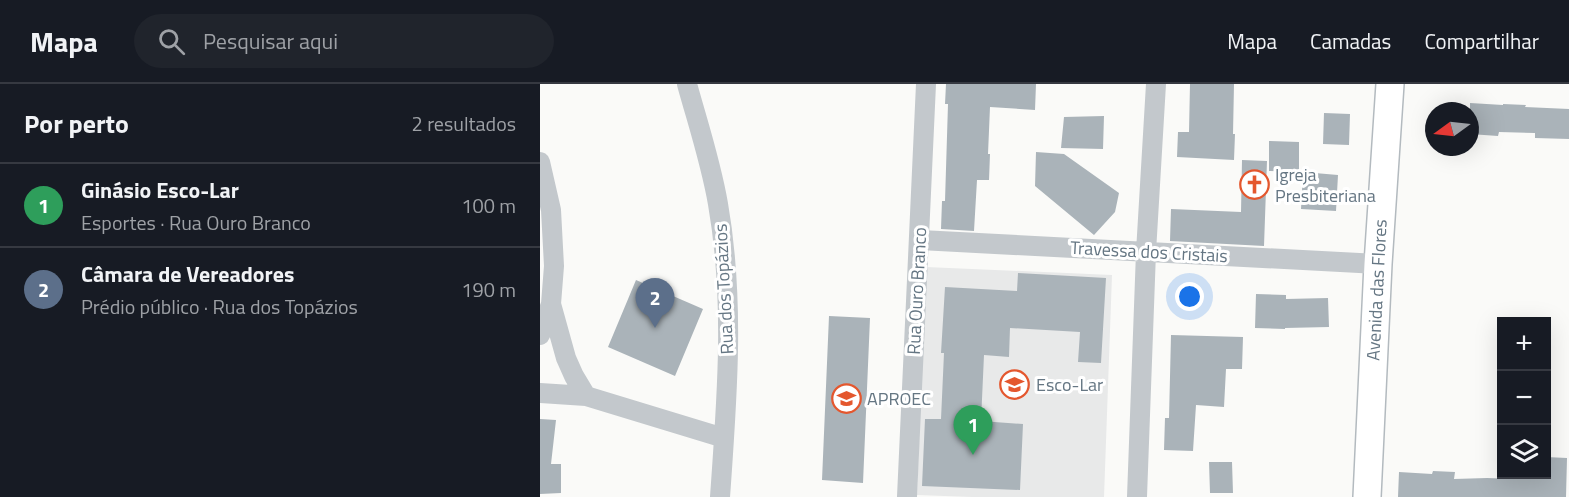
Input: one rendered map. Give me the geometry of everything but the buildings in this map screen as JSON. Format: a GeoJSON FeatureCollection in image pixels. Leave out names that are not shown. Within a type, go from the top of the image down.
{"type":"FeatureCollection","features":[{"type":"Feature","properties":{"kind":"street","name":"Rua dos Topázios"},"geometry":{"type":"LineString","coordinates":[[687,84],[718,204],[726,269],[729,333],[720,497]]}},
{"type":"Feature","properties":{"kind":"street","name":"Rua Ouro Branco"},"geometry":{"type":"LineString","coordinates":[[907,497],[926,84]]}},
{"type":"Feature","properties":{"kind":"street"},"geometry":{"type":"LineString","coordinates":[[1137,497],[1155,84]]}},
{"type":"Feature","properties":{"kind":"street","name":"Avenida das Flores"},"geometry":{"type":"LineString","coordinates":[[1367,497],[1378,264],[1390,84]]}},
{"type":"Feature","properties":{"kind":"street"},"geometry":{"type":"LineString","coordinates":[[540,162],[551,210],[554,266],[551,304],[540,335]]}},
{"type":"Feature","properties":{"kind":"street","name":"Travessa dos Cristais"},"geometry":{"type":"LineString","coordinates":[[920,240],[1378,264]]}},
{"type":"Feature","properties":{"kind":"street"},"geometry":{"type":"LineString","coordinates":[[551,304],[566,357],[586,396]]}},
{"type":"Feature","properties":{"kind":"street"},"geometry":{"type":"LineString","coordinates":[[540,393],[586,396],[724,438]]}},
{"type":"Feature","properties":{"kind":"shaded area","name":"Esco-Lar"},"geometry":{"type":"Polygon","coordinates":[[[926,267],[1112,275],[1104,497],[917,495],[926,267]]]}},
{"type":"Feature","properties":{"kind":"place","name":"Igreja Presbiteriana"},"geometry":{"type":"Point","coordinates":[1254,185]}},
{"type":"Feature","properties":{"kind":"place","name":"Câmara de Vereadores"},"geometry":{"type":"Point","coordinates":[655,328]}},
{"type":"Feature","properties":{"kind":"place","name":"Esco-Lar"},"geometry":{"type":"Point","coordinates":[1015,385]}},
{"type":"Feature","properties":{"kind":"place","name":"APROEC"},"geometry":{"type":"Point","coordinates":[846,399]}},
{"type":"Feature","properties":{"kind":"place","name":"Ginásio Esco-Lar"},"geometry":{"type":"Point","coordinates":[973,455]}}]}
